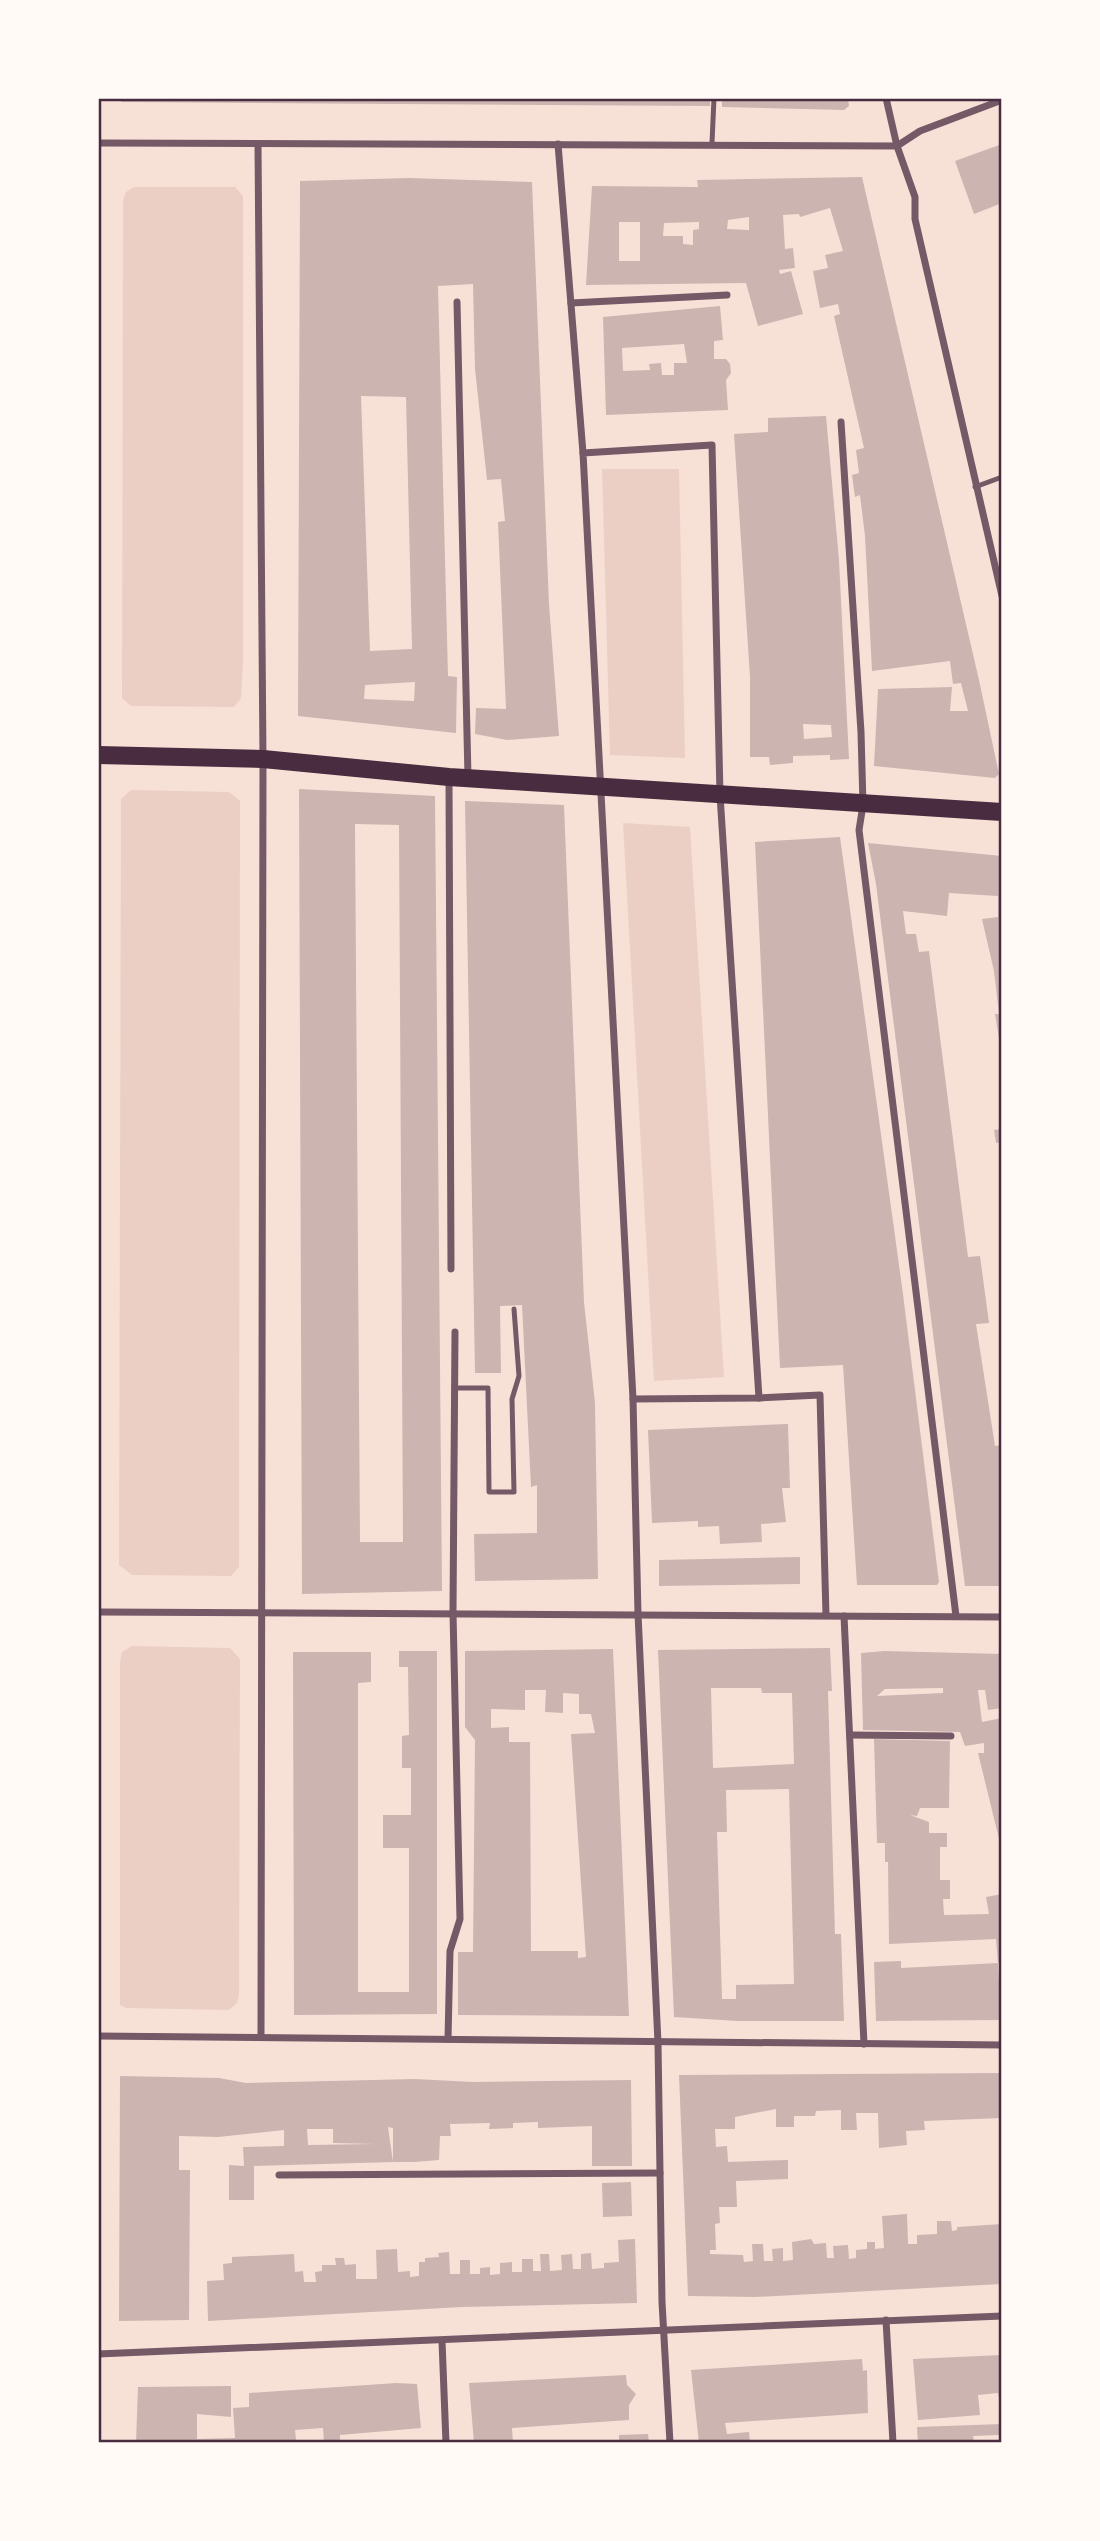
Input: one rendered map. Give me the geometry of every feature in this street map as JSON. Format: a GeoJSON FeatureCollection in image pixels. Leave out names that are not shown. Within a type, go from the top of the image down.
{"type":"FeatureCollection","features":[{"type":"Feature","properties":{"kind":"main road"},"geometry":{"type":"LineString","coordinates":[[98,755],[263,759],[468,778],[1002,812]]}},
{"type":"Feature","properties":{"kind":"street"},"geometry":{"type":"LineString","coordinates":[[886,98],[897,146],[915,197],[915,219],[1002,596]]}},
{"type":"Feature","properties":{"kind":"street"},"geometry":{"type":"LineString","coordinates":[[98,143],[712,143],[897,146],[920,131],[1002,100]]}},
{"type":"Feature","properties":{"kind":"street"},"geometry":{"type":"LineString","coordinates":[[558,144],[583,453],[632,1399],[638,1614],[658,2043],[670,2443]]}},
{"type":"Feature","properties":{"kind":"street"},"geometry":{"type":"LineString","coordinates":[[258,145],[263,759],[261,2036]]}},
{"type":"Feature","properties":{"kind":"street"},"geometry":{"type":"LineString","coordinates":[[571,303],[727,295]]}},
{"type":"Feature","properties":{"kind":"street"},"geometry":{"type":"LineString","coordinates":[[457,302],[468,778]]}},
{"type":"Feature","properties":{"kind":"street"},"geometry":{"type":"LineString","coordinates":[[841,422],[863,805],[859,830],[956,1616]]}},
{"type":"Feature","properties":{"kind":"street"},"geometry":{"type":"LineString","coordinates":[[583,453],[712,445],[720,795],[759,1398]]}},
{"type":"Feature","properties":{"kind":"street"},"geometry":{"type":"LineString","coordinates":[[449,776],[452,1269]]}},
{"type":"Feature","properties":{"kind":"street"},"geometry":{"type":"LineString","coordinates":[[448,2039],[450,1951],[460,1919],[453,1614],[455,1332]]}},
{"type":"Feature","properties":{"kind":"street"},"geometry":{"type":"LineString","coordinates":[[632,1399],[820,1395],[827,1615]]}},
{"type":"Feature","properties":{"kind":"street"},"geometry":{"type":"LineString","coordinates":[[98,1612],[262,1616],[1002,1616]]}},
{"type":"Feature","properties":{"kind":"street"},"geometry":{"type":"LineString","coordinates":[[844,1616],[864,2044]]}},
{"type":"Feature","properties":{"kind":"street"},"geometry":{"type":"LineString","coordinates":[[850,1735],[951,1736]]}},
{"type":"Feature","properties":{"kind":"street"},"geometry":{"type":"LineString","coordinates":[[98,2036],[1002,2045]]}},
{"type":"Feature","properties":{"kind":"street"},"geometry":{"type":"LineString","coordinates":[[279,2175],[660,2173]]}},
{"type":"Feature","properties":{"kind":"street"},"geometry":{"type":"LineString","coordinates":[[98,2354],[442,2342],[1002,2316]]}},
{"type":"Feature","properties":{"kind":"street"},"geometry":{"type":"LineString","coordinates":[[886,2320],[893,2443]]}},
{"type":"Feature","properties":{"kind":"street"},"geometry":{"type":"LineString","coordinates":[[442,2342],[446,2443]]}},
{"type":"Feature","properties":{"kind":"lane"},"geometry":{"type":"LineString","coordinates":[[712,143],[714,98]]}},
{"type":"Feature","properties":{"kind":"lane"},"geometry":{"type":"LineString","coordinates":[[975,486],[1002,477]]}},
{"type":"Feature","properties":{"kind":"lane"},"geometry":{"type":"LineString","coordinates":[[454,1388],[488,1388],[489,1492],[514,1492],[512,1399],[519,1376],[514,1310]]}},
{"type":"Feature","properties":{"kind":"shaded area"},"geometry":{"type":"Polygon","coordinates":[[[134,187],[235,187],[243,196],[243,663],[241,698],[234,707],[131,706],[122,698],[123,200],[126,192],[134,187]]]}},
{"type":"Feature","properties":{"kind":"shaded area"},"geometry":{"type":"Polygon","coordinates":[[[602,469],[679,469],[685,758],[610,755],[602,469]]]}},
{"type":"Feature","properties":{"kind":"shaded area"},"geometry":{"type":"Polygon","coordinates":[[[131,790],[229,792],[240,801],[239,1567],[231,1576],[132,1575],[119,1565],[121,799],[131,790]]]}},
{"type":"Feature","properties":{"kind":"shaded area"},"geometry":{"type":"Polygon","coordinates":[[[623,823],[690,827],[724,1377],[654,1381],[623,823]]]}},
{"type":"Feature","properties":{"kind":"shaded area"},"geometry":{"type":"Polygon","coordinates":[[[132,1646],[230,1648],[240,1659],[239,1994],[237,2003],[229,2010],[126,2008],[120,2005],[120,1662],[122,1652],[132,1646]]]}},
{"type":"Feature","properties":{"kind":"building"},"geometry":{"type":"Polygon","coordinates":[[[121,98],[710,98],[710,106],[121,102],[121,98]]]}},
{"type":"Feature","properties":{"kind":"building"},"geometry":{"type":"Polygon","coordinates":[[[722,98],[848,98],[849,106],[844,110],[722,107],[722,98]]]}},
{"type":"Feature","properties":{"kind":"building"},"geometry":{"type":"Polygon","coordinates":[[[1002,144],[1002,203],[974,214],[955,161],[1002,144]]]}},
{"type":"Feature","properties":{"kind":"building"},"geometry":{"type":"Polygon","coordinates":[[[862,177],[979,680],[999,774],[995,778],[874,766],[878,689],[952,687],[950,711],[968,711],[961,683],[953,684],[950,661],[872,671],[865,536],[860,495],[855,497],[852,475],[859,473],[856,450],[864,448],[834,316],[840,314],[838,304],[820,308],[813,271],[828,268],[825,255],[843,251],[830,208],[800,217],[799,214],[783,215],[785,249],[793,248],[795,268],[779,270],[780,274],[791,271],[803,314],[758,326],[746,283],[586,285],[592,186],[698,187],[697,180],[862,177]],[[749,217],[728,220],[727,229],[749,230],[749,217]],[[619,222],[619,261],[640,261],[640,222],[619,222]],[[699,222],[664,223],[663,236],[683,236],[683,244],[693,245],[693,230],[699,229],[699,222]]]}},
{"type":"Feature","properties":{"kind":"building"},"geometry":{"type":"Polygon","coordinates":[[[409,178],[532,182],[549,604],[559,736],[507,740],[475,734],[476,708],[506,709],[498,522],[505,521],[501,479],[487,480],[475,369],[473,284],[438,286],[448,676],[457,677],[456,733],[298,716],[300,181],[409,178]],[[361,396],[370,651],[412,649],[406,397],[361,396]],[[415,682],[365,685],[364,699],[414,701],[415,682]]]}},
{"type":"Feature","properties":{"kind":"building"},"geometry":{"type":"Polygon","coordinates":[[[720,306],[723,340],[714,341],[714,359],[726,359],[730,364],[731,373],[726,380],[728,410],[606,415],[603,317],[720,306]],[[684,344],[622,348],[623,371],[650,370],[649,364],[661,363],[662,375],[674,375],[674,363],[687,363],[684,344]]]}},
{"type":"Feature","properties":{"kind":"building"},"geometry":{"type":"Polygon","coordinates":[[[826,416],[839,560],[849,759],[830,760],[830,755],[793,756],[793,763],[770,765],[769,757],[750,757],[750,677],[734,434],[768,432],[768,418],[826,416]],[[803,724],[804,739],[832,737],[831,725],[803,724]]]}},
{"type":"Feature","properties":{"kind":"building"},"geometry":{"type":"Polygon","coordinates":[[[299,789],[435,796],[442,1591],[302,1594],[299,789]],[[355,824],[360,1542],[403,1542],[399,825],[355,824]]]}},
{"type":"Feature","properties":{"kind":"building"},"geometry":{"type":"Polygon","coordinates":[[[465,801],[564,805],[584,1302],[595,1403],[598,1579],[475,1581],[474,1534],[537,1533],[537,1485],[531,1487],[522,1305],[500,1306],[501,1373],[475,1373],[465,801]]]}},
{"type":"Feature","properties":{"kind":"building"},"geometry":{"type":"Polygon","coordinates":[[[840,837],[903,1294],[939,1582],[937,1585],[857,1585],[843,1365],[780,1368],[755,842],[840,837]]]}},
{"type":"Feature","properties":{"kind":"building"},"geometry":{"type":"Polygon","coordinates":[[[868,843],[1002,856],[1002,1057],[995,1014],[999,1014],[994,971],[982,919],[998,917],[998,896],[949,893],[947,916],[903,911],[906,934],[916,934],[919,952],[929,951],[968,1257],[980,1256],[989,1323],[976,1324],[995,1446],[1002,1445],[1002,1586],[965,1586],[876,884],[868,843]]]}},
{"type":"Feature","properties":{"kind":"building"},"geometry":{"type":"Polygon","coordinates":[[[1002,1129],[1002,1142],[996,1143],[994,1130],[1002,1129]]]}},
{"type":"Feature","properties":{"kind":"building"},"geometry":{"type":"Polygon","coordinates":[[[788,1424],[790,1488],[782,1488],[786,1522],[761,1524],[762,1542],[720,1544],[719,1526],[698,1527],[698,1521],[652,1523],[648,1430],[788,1424]]]}},
{"type":"Feature","properties":{"kind":"building"},"geometry":{"type":"Polygon","coordinates":[[[800,1557],[800,1584],[659,1586],[659,1560],[800,1557]]]}},
{"type":"Feature","properties":{"kind":"building"},"geometry":{"type":"Polygon","coordinates":[[[830,1648],[832,1691],[828,1691],[835,1934],[841,1934],[844,2021],[737,2021],[674,2017],[658,1650],[830,1648]],[[711,1688],[713,1768],[794,1764],[792,1693],[762,1693],[761,1688],[711,1688]],[[789,1789],[726,1790],[727,1832],[717,1832],[722,1999],[736,1999],[736,1985],[794,1984],[789,1789]]]}},
{"type":"Feature","properties":{"kind":"building"},"geometry":{"type":"Polygon","coordinates":[[[613,1649],[629,2016],[458,2015],[458,1952],[473,1952],[475,1740],[465,1727],[465,1651],[613,1649]],[[525,1690],[525,1710],[491,1709],[491,1728],[509,1727],[509,1742],[530,1742],[531,1951],[578,1951],[578,1958],[586,1957],[571,1734],[595,1733],[591,1714],[579,1714],[579,1694],[563,1693],[563,1713],[545,1712],[546,1690],[525,1690]]]}},
{"type":"Feature","properties":{"kind":"building"},"geometry":{"type":"Polygon","coordinates":[[[399,1651],[437,1651],[437,2014],[294,2015],[293,1652],[371,1652],[371,1682],[358,1683],[358,1992],[409,1992],[409,1848],[383,1848],[383,1815],[411,1815],[411,1768],[402,1768],[402,1736],[409,1735],[408,1667],[399,1667],[399,1651]]]}},
{"type":"Feature","properties":{"kind":"building"},"geometry":{"type":"Polygon","coordinates":[[[884,1651],[1002,1654],[1002,1708],[988,1710],[985,1690],[978,1690],[982,1722],[1002,1718],[1002,1851],[978,1753],[984,1753],[984,1743],[965,1746],[960,1732],[863,1730],[861,1653],[884,1651]],[[943,1688],[885,1689],[877,1696],[943,1693],[943,1688]]]}},
{"type":"Feature","properties":{"kind":"building"},"geometry":{"type":"Polygon","coordinates":[[[874,1739],[950,1741],[949,1808],[920,1808],[917,1816],[910,1815],[929,1822],[929,1833],[947,1833],[947,1847],[940,1847],[940,1880],[950,1880],[950,1899],[943,1899],[944,1915],[989,1914],[986,1897],[1002,1894],[1002,1963],[998,1963],[996,1939],[889,1944],[888,1862],[885,1862],[885,1843],[877,1843],[874,1739]]]}},
{"type":"Feature","properties":{"kind":"building"},"geometry":{"type":"Polygon","coordinates":[[[901,1961],[901,1968],[998,1963],[999,1983],[1002,1983],[1002,2020],[876,2021],[874,1962],[901,1961]]]}},
{"type":"Feature","properties":{"kind":"building"},"geometry":{"type":"Polygon","coordinates":[[[1002,2073],[1002,2118],[924,2121],[925,2130],[906,2131],[907,2145],[879,2148],[878,2113],[856,2113],[857,2130],[841,2130],[841,2110],[816,2111],[815,2116],[794,2116],[794,2127],[776,2127],[776,2109],[735,2117],[735,2129],[715,2129],[716,2147],[727,2146],[728,2162],[788,2160],[788,2179],[736,2181],[737,2207],[719,2207],[720,2223],[715,2224],[716,2250],[710,2250],[710,2254],[743,2255],[744,2262],[753,2261],[752,2244],[763,2244],[764,2261],[773,2261],[772,2249],[783,2248],[783,2261],[793,2260],[792,2242],[811,2239],[814,2244],[826,2243],[827,2258],[834,2258],[833,2246],[848,2245],[849,2259],[856,2258],[856,2250],[867,2249],[867,2242],[875,2242],[875,2249],[884,2248],[882,2216],[907,2214],[908,2244],[917,2244],[917,2235],[937,2234],[937,2221],[951,2221],[952,2231],[957,2230],[957,2227],[1002,2224],[1002,2284],[755,2297],[688,2296],[679,2075],[1002,2073]]]}},
{"type":"Feature","properties":{"kind":"building"},"geometry":{"type":"Polygon","coordinates":[[[120,2076],[219,2078],[246,2083],[415,2079],[473,2082],[631,2080],[632,2166],[592,2166],[592,2126],[538,2128],[538,2122],[513,2123],[513,2128],[489,2129],[490,2123],[450,2124],[451,2136],[440,2136],[439,2160],[414,2162],[254,2166],[254,2200],[229,2200],[229,2165],[244,2166],[243,2147],[284,2146],[284,2130],[218,2137],[179,2136],[179,2170],[190,2170],[189,2320],[119,2321],[120,2076]],[[388,2127],[393,2162],[393,2128],[388,2127]],[[307,2129],[308,2145],[376,2144],[333,2143],[333,2129],[307,2129]]]}},
{"type":"Feature","properties":{"kind":"building"},"geometry":{"type":"Polygon","coordinates":[[[631,2182],[632,2216],[603,2217],[602,2183],[631,2182]]]}},
{"type":"Feature","properties":{"kind":"building"},"geometry":{"type":"Polygon","coordinates":[[[635,2239],[637,2303],[462,2307],[208,2321],[207,2281],[224,2280],[223,2264],[232,2263],[232,2257],[294,2254],[295,2272],[303,2271],[304,2282],[316,2282],[315,2272],[322,2271],[322,2265],[336,2265],[335,2258],[344,2258],[345,2265],[356,2264],[356,2279],[377,2279],[376,2250],[397,2249],[398,2272],[410,2271],[410,2277],[419,2276],[419,2262],[425,2262],[425,2258],[439,2257],[438,2253],[449,2252],[450,2274],[460,2274],[460,2260],[470,2260],[470,2274],[480,2274],[480,2268],[490,2267],[490,2275],[500,2274],[500,2263],[512,2262],[512,2272],[522,2272],[522,2259],[533,2259],[533,2271],[541,2271],[540,2254],[549,2254],[550,2271],[562,2270],[561,2255],[572,2254],[573,2269],[581,2269],[581,2254],[591,2253],[592,2269],[604,2268],[604,2263],[619,2262],[618,2240],[635,2239]]]}},
{"type":"Feature","properties":{"kind":"building"},"geometry":{"type":"Polygon","coordinates":[[[1002,2355],[1002,2413],[998,2393],[978,2395],[980,2415],[918,2420],[913,2359],[1002,2355]]]}},
{"type":"Feature","properties":{"kind":"building"},"geometry":{"type":"Polygon","coordinates":[[[862,2359],[863,2371],[867,2370],[868,2413],[725,2423],[727,2434],[749,2432],[750,2443],[699,2443],[691,2370],[862,2359]]]}},
{"type":"Feature","properties":{"kind":"building"},"geometry":{"type":"Polygon","coordinates":[[[626,2375],[627,2385],[636,2394],[629,2405],[629,2420],[512,2428],[513,2443],[474,2443],[469,2383],[626,2375]]]}},
{"type":"Feature","properties":{"kind":"building"},"geometry":{"type":"Polygon","coordinates":[[[396,2383],[417,2384],[421,2428],[340,2435],[340,2443],[324,2443],[323,2428],[295,2430],[296,2440],[268,2443],[136,2443],[138,2387],[231,2386],[231,2417],[197,2414],[197,2439],[235,2438],[233,2408],[249,2407],[249,2393],[396,2383]]]}},
{"type":"Feature","properties":{"kind":"building"},"geometry":{"type":"Polygon","coordinates":[[[1002,2424],[1002,2443],[999,2435],[973,2436],[974,2443],[918,2443],[917,2427],[1002,2424]]]}},
{"type":"Feature","properties":{"kind":"building"},"geometry":{"type":"Polygon","coordinates":[[[648,2434],[649,2443],[619,2443],[619,2435],[648,2434]]]}}]}
